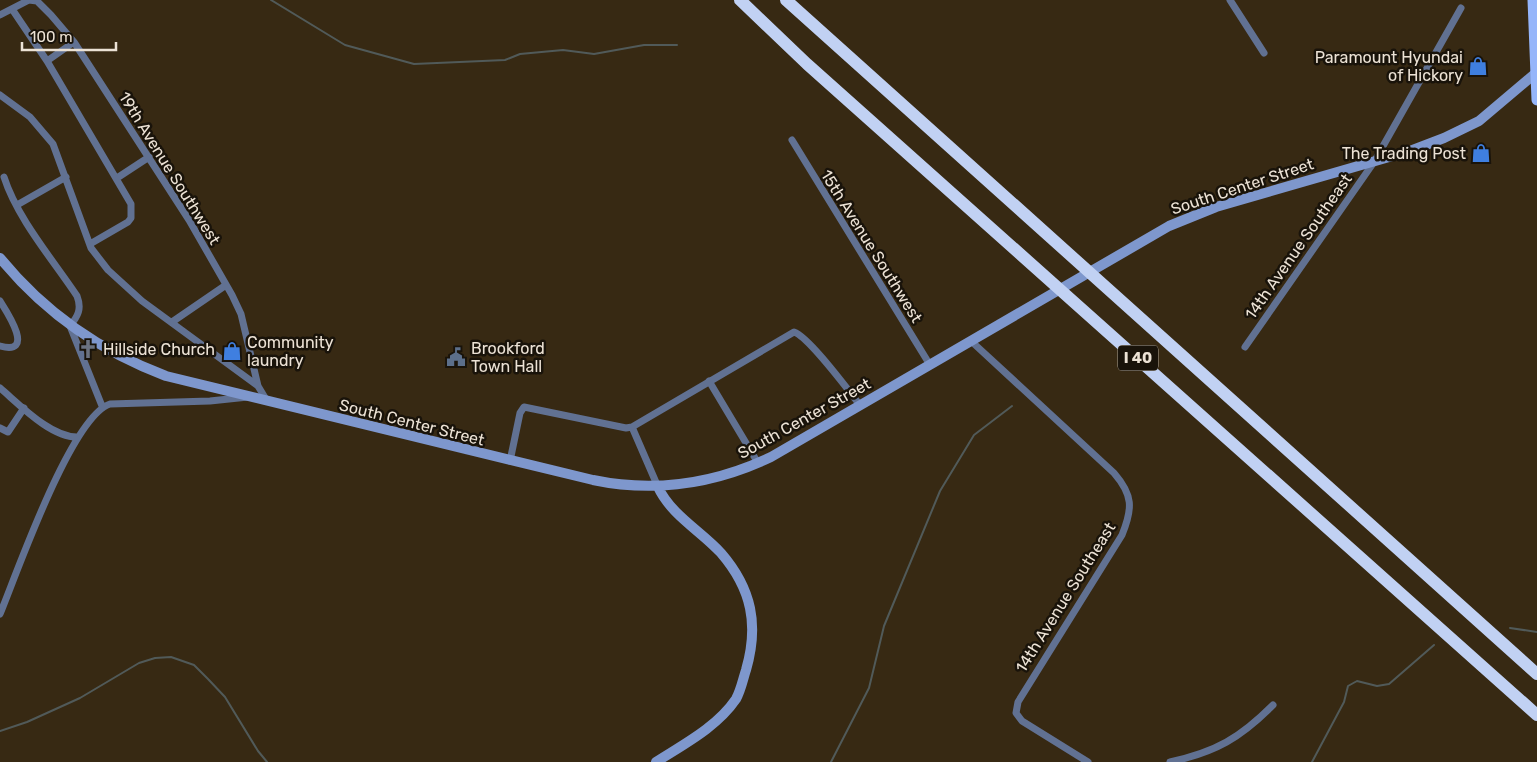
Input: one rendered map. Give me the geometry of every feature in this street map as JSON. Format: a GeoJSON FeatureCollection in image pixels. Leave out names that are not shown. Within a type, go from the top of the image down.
{"type":"FeatureCollection","features":[{"type":"Feature","properties":{"kind":"highway"},"geometry":{"type":"LineString","coordinates":[[731,0],[770,29]]}},
{"type":"Feature","properties":{"kind":"highway","name":"I 40"},"geometry":{"type":"LineString","coordinates":[[740,0],[770,29],[1537,716]]}},
{"type":"Feature","properties":{"kind":"highway","name":"I 40"},"geometry":{"type":"LineString","coordinates":[[786,0],[1537,674]]}},
{"type":"Feature","properties":{"kind":"main road"},"geometry":{"type":"LineString","coordinates":[[1533,0],[1537,100]]}},
{"type":"Feature","properties":{"kind":"street","name":"19th Avenue Southwest"},"geometry":{"type":"LineString","coordinates":[[0,15],[30,0],[37,1],[74,42],[149,157],[226,285],[240,314],[258,386],[268,402]]}},
{"type":"Feature","properties":{"kind":"street"},"geometry":{"type":"LineString","coordinates":[[1230,0],[1264,53]]}},
{"type":"Feature","properties":{"kind":"street","name":"14th Avenue Southeast"},"geometry":{"type":"LineString","coordinates":[[1245,347],[1374,162],[1461,8]]}},
{"type":"Feature","properties":{"kind":"street"},"geometry":{"type":"LineString","coordinates":[[12,9],[47,61],[131,204],[131,218],[90,244]]}},
{"type":"Feature","properties":{"kind":"street"},"geometry":{"type":"LineString","coordinates":[[47,61],[74,42]]}},
{"type":"Feature","properties":{"kind":"street","name":"South Center Street"},"geometry":{"type":"LineString","coordinates":[[0,258],[40,301],[70,326],[102,346],[148,369],[181,380],[510,461],[606,483],[658,488],[713,478],[758,463],[930,365],[1155,232],[1185,218],[1223,205],[1420,148],[1467,128],[1487,115],[1537,72]]}},
{"type":"Feature","properties":{"kind":"street"},"geometry":{"type":"LineString","coordinates":[[0,95],[30,117],[47,135],[59,155],[90,244],[99,260],[121,283],[258,386]]}},
{"type":"Feature","properties":{"kind":"street","name":"15th Avenue Southwest"},"geometry":{"type":"LineString","coordinates":[[792,140],[930,365]]}},
{"type":"Feature","properties":{"kind":"street"},"geometry":{"type":"LineString","coordinates":[[117,178],[149,157]]}},
{"type":"Feature","properties":{"kind":"street"},"geometry":{"type":"LineString","coordinates":[[4,177],[18,205],[77,296],[80,308],[78,315],[70,326],[102,406]]}},
{"type":"Feature","properties":{"kind":"street"},"geometry":{"type":"LineString","coordinates":[[18,205],[66,177]]}},
{"type":"Feature","properties":{"kind":"street"},"geometry":{"type":"LineString","coordinates":[[172,322],[226,285]]}},
{"type":"Feature","properties":{"kind":"street"},"geometry":{"type":"LineString","coordinates":[[0,301],[15,326],[18,339],[17,343],[10,347],[0,346]]}},
{"type":"Feature","properties":{"kind":"street"},"geometry":{"type":"LineString","coordinates":[[510,461],[520,413],[524,407],[626,428],[632,427],[790,333],[798,334],[860,405]]}},
{"type":"Feature","properties":{"kind":"street","name":"14th Avenue Southeast"},"geometry":{"type":"LineString","coordinates":[[971,341],[1114,473],[1128,493],[1129,518],[1122,535],[1027,686],[1018,702],[1016,713],[1022,721],[1088,762]]}},
{"type":"Feature","properties":{"kind":"street"},"geometry":{"type":"LineString","coordinates":[[709,381],[758,463]]}},
{"type":"Feature","properties":{"kind":"street"},"geometry":{"type":"LineString","coordinates":[[0,388],[52,428],[70,436],[78,437]]}},
{"type":"Feature","properties":{"kind":"street"},"geometry":{"type":"LineString","coordinates":[[0,614],[59,472],[78,437],[92,416],[102,406],[110,404],[210,401],[248,397]]}},
{"type":"Feature","properties":{"kind":"street"},"geometry":{"type":"LineString","coordinates":[[0,428],[8,432],[24,408]]}},
{"type":"Feature","properties":{"kind":"street"},"geometry":{"type":"LineString","coordinates":[[632,427],[658,488],[671,506],[713,545],[731,565],[746,595],[753,629],[751,653],[736,698],[706,729],[656,762]]}},
{"type":"Feature","properties":{"kind":"street"},"geometry":{"type":"LineString","coordinates":[[1170,762],[1216,749],[1255,723],[1273,704]]}},
{"type":"Feature","properties":{"kind":"waterway"},"geometry":{"type":"LineString","coordinates":[[271,0],[345,45],[414,64],[505,60],[520,54],[563,50],[594,54],[644,45],[677,45]]}},
{"type":"Feature","properties":{"kind":"waterway"},"geometry":{"type":"LineString","coordinates":[[831,762],[869,688],[884,626],[940,491],[974,435],[1012,406]]}},
{"type":"Feature","properties":{"kind":"waterway"},"geometry":{"type":"LineString","coordinates":[[1510,628],[1537,632]]}},
{"type":"Feature","properties":{"kind":"waterway"},"geometry":{"type":"LineString","coordinates":[[1312,762],[1344,702],[1348,686],[1357,681],[1377,686],[1389,684],[1434,645]]}},
{"type":"Feature","properties":{"kind":"waterway"},"geometry":{"type":"LineString","coordinates":[[0,731],[27,722],[80,698],[139,663],[155,658],[171,657],[194,665],[225,697],[258,751],[267,762]]}},
{"type":"Feature","properties":{"kind":"place","name":"Paramount Hyundai of Hickory"},"geometry":{"type":"Point","coordinates":[1478,66]}},
{"type":"Feature","properties":{"kind":"place","name":"The Trading Post"},"geometry":{"type":"Point","coordinates":[1481,153]}},
{"type":"Feature","properties":{"kind":"place","name":"Hillside Church"},"geometry":{"type":"Point","coordinates":[88,349]}},
{"type":"Feature","properties":{"kind":"place","name":"Community laundry"},"geometry":{"type":"Point","coordinates":[232,351]}},
{"type":"Feature","properties":{"kind":"place","name":"Brookford Town Hall"},"geometry":{"type":"Point","coordinates":[456,357]}}]}
